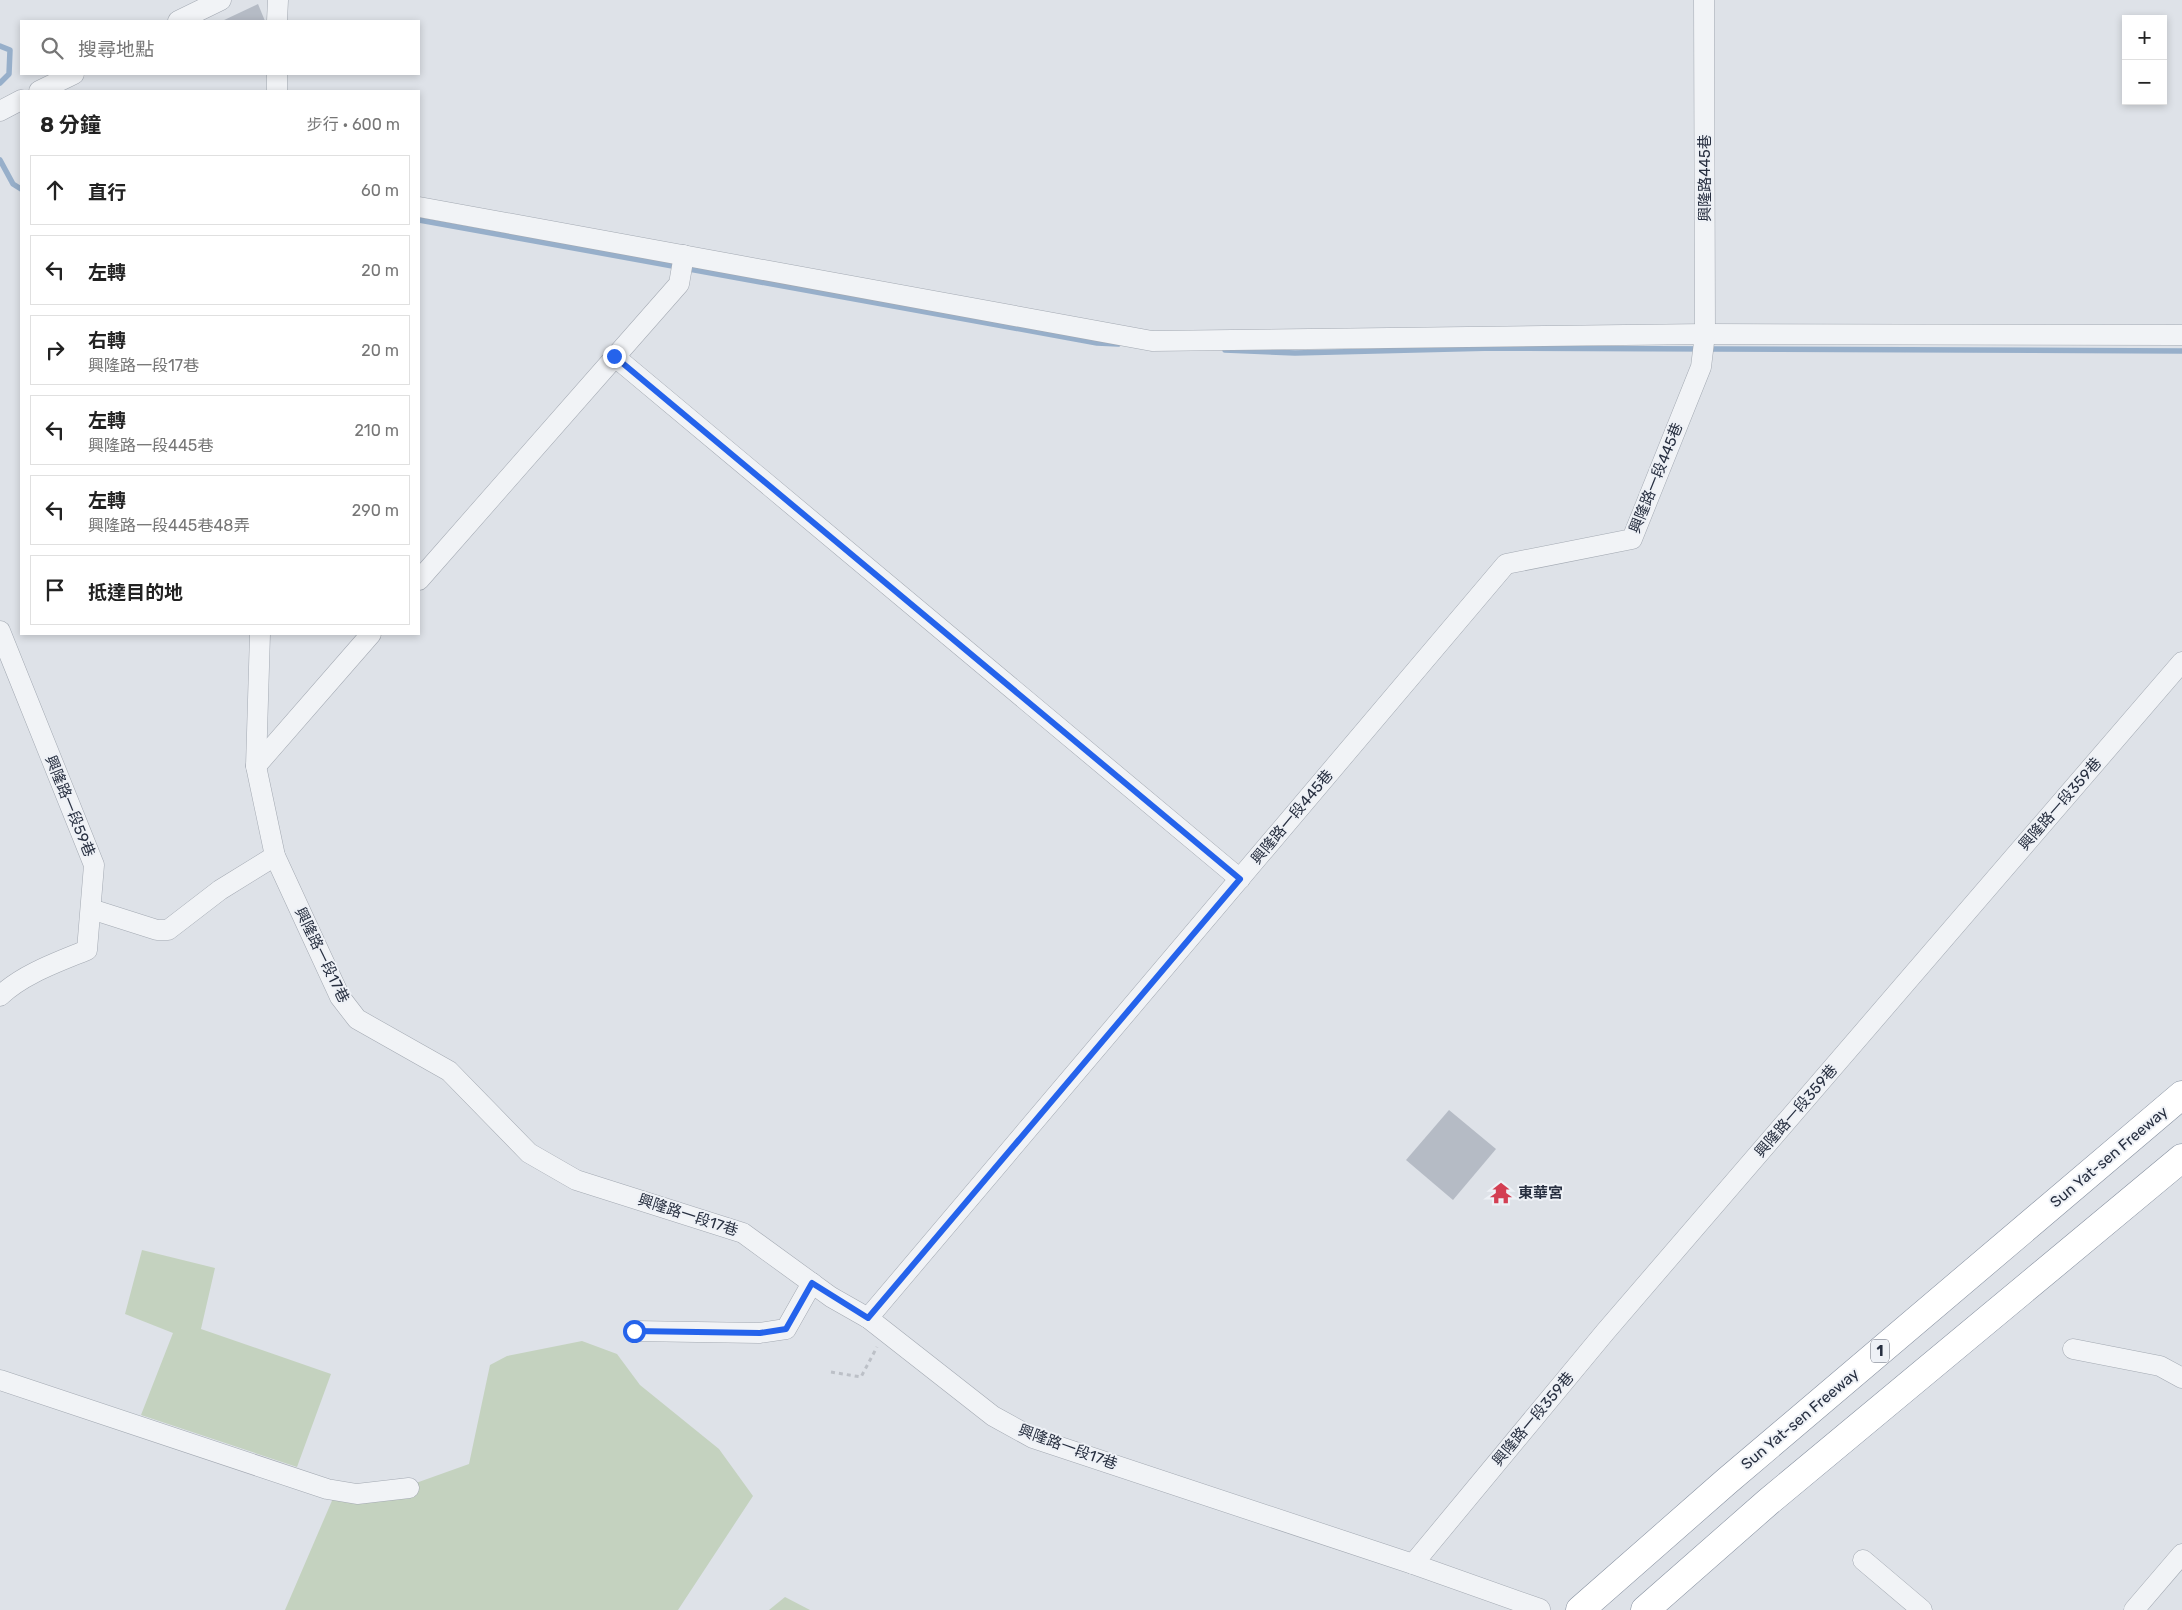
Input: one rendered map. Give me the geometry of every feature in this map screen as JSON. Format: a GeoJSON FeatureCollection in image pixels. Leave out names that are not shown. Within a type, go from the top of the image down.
{"type":"FeatureCollection","features":[{"type":"Feature","properties":{"kind":"highway","name":"Sun Yat-sen Freeway"},"geometry":{"type":"LineString","coordinates":[[1580,1610],[1727,1481],[2182,1095]]}},
{"type":"Feature","properties":{"kind":"highway"},"geometry":{"type":"LineString","coordinates":[[1646,1610],[1768,1502],[2182,1158]]}},
{"type":"Feature","properties":{"kind":"street"},"geometry":{"type":"LineString","coordinates":[[180,20],[221,0]]}},
{"type":"Feature","properties":{"kind":"street"},"geometry":{"type":"LineString","coordinates":[[277,20],[278,0]]}},
{"type":"Feature","properties":{"kind":"street","name":"興隆路445巷"},"geometry":{"type":"LineString","coordinates":[[1704,0],[1704,344]]}},
{"type":"Feature","properties":{"kind":"street"},"geometry":{"type":"LineString","coordinates":[[41,90],[72,75]]}},
{"type":"Feature","properties":{"kind":"street"},"geometry":{"type":"LineString","coordinates":[[276,90],[277,75]]}},
{"type":"Feature","properties":{"kind":"street"},"geometry":{"type":"LineString","coordinates":[[0,111],[20,101]]}},
{"type":"Feature","properties":{"kind":"street"},"geometry":{"type":"LineString","coordinates":[[420,207],[683,263],[1152,341],[1704,344],[2182,335]]}},
{"type":"Feature","properties":{"kind":"street"},"geometry":{"type":"LineString","coordinates":[[420,579],[679,284],[683,263]]}},
{"type":"Feature","properties":{"kind":"street","name":"興隆路一段445巷"},"geometry":{"type":"LineString","coordinates":[[868,1318],[1506,564],[1632,539],[1701,367],[1704,344]]}},
{"type":"Feature","properties":{"kind":"street"},"geometry":{"type":"LineString","coordinates":[[614,356],[1240,879]]}},
{"type":"Feature","properties":{"kind":"street","name":"興隆路一段59巷"},"geometry":{"type":"LineString","coordinates":[[0,631],[94,865],[87,950],[45,968],[6,990],[0,996]]}},
{"type":"Feature","properties":{"kind":"street","name":"興隆路一段17巷"},"geometry":{"type":"LineString","coordinates":[[260,635],[256,766],[275,856],[340,997],[357,1020],[449,1071],[529,1153],[576,1180],[743,1232],[812,1283],[868,1318],[993,1416],[1033,1438],[1413,1564],[1540,1609]]}},
{"type":"Feature","properties":{"kind":"street"},"geometry":{"type":"LineString","coordinates":[[256,766],[370,635]]}},
{"type":"Feature","properties":{"kind":"street","name":"興隆路一段359巷"},"geometry":{"type":"LineString","coordinates":[[1413,1564],[1606,1331],[2182,662]]}},
{"type":"Feature","properties":{"kind":"street"},"geometry":{"type":"LineString","coordinates":[[91,909],[157,930],[168,930],[220,890],[275,856]]}},
{"type":"Feature","properties":{"kind":"street"},"geometry":{"type":"LineString","coordinates":[[634,1331],[760,1333],[786,1329],[812,1283]]}},
{"type":"Feature","properties":{"kind":"street"},"geometry":{"type":"LineString","coordinates":[[2073,1349],[2160,1366],[2182,1378]]}},
{"type":"Feature","properties":{"kind":"street"},"geometry":{"type":"LineString","coordinates":[[0,1380],[327,1489],[357,1494],[409,1488]]}},
{"type":"Feature","properties":{"kind":"street"},"geometry":{"type":"LineString","coordinates":[[2134,1610],[2182,1554]]}},
{"type":"Feature","properties":{"kind":"street"},"geometry":{"type":"LineString","coordinates":[[1863,1560],[1922,1610]]}},
{"type":"Feature","properties":{"kind":"path"},"geometry":{"type":"LineString","coordinates":[[831,1372],[860,1377],[886,1332]]}},
{"type":"Feature","properties":{"kind":"green space"},"geometry":{"type":"Polygon","coordinates":[[[142,1250],[215,1268],[201,1329],[331,1374],[297,1467],[141,1415],[173,1333],[125,1314],[142,1250]]]}},
{"type":"Feature","properties":{"kind":"green space"},"geometry":{"type":"Polygon","coordinates":[[[582,1341],[617,1354],[640,1385],[719,1449],[753,1496],[678,1610],[285,1610],[337,1489],[374,1498],[469,1464],[490,1365],[507,1356],[582,1341]]]}},
{"type":"Feature","properties":{"kind":"green space"},"geometry":{"type":"Polygon","coordinates":[[[785,1597],[810,1610],[769,1610],[785,1597]]]}},
{"type":"Feature","properties":{"kind":"building"},"geometry":{"type":"Polygon","coordinates":[[[258,4],[265,20],[224,20],[258,4]]]}},
{"type":"Feature","properties":{"kind":"building"},"geometry":{"type":"Polygon","coordinates":[[[1449,1110],[1496,1149],[1453,1200],[1406,1160],[1449,1110]]]}},
{"type":"Feature","properties":{"kind":"waterway"},"geometry":{"type":"LineString","coordinates":[[0,46],[10,50],[9,74],[0,83]]}},
{"type":"Feature","properties":{"kind":"waterway"},"geometry":{"type":"LineString","coordinates":[[0,160],[13,184],[20,188]]}},
{"type":"Feature","properties":{"kind":"waterway"},"geometry":{"type":"LineString","coordinates":[[420,220],[1097,343],[1118,344]]}},
{"type":"Feature","properties":{"kind":"waterway"},"geometry":{"type":"LineString","coordinates":[[1225,350],[1295,353],[1494,348],[2182,351]]}},
{"type":"Feature","properties":{"kind":"place","name":"東華宮"},"geometry":{"type":"Point","coordinates":[1501,1193]}},
{"type":"Feature","properties":{"kind":"route"},"geometry":{"type":"LineString","coordinates":[[614,356],[1240,879],[868,1318],[831,1297],[812,1283],[786,1329],[760,1333],[634,1331]]}}]}
